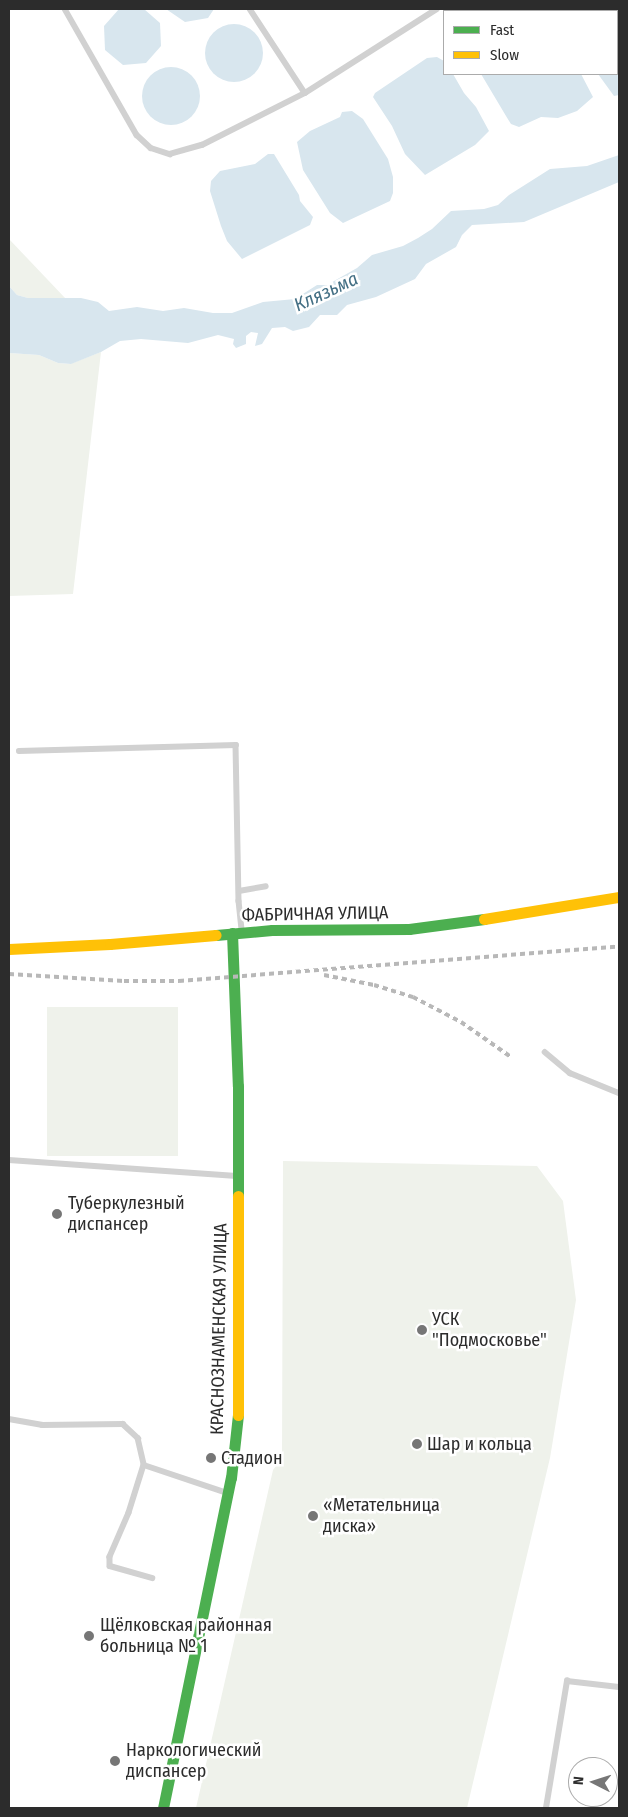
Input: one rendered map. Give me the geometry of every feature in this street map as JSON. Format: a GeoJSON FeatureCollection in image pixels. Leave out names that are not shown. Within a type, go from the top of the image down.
{"type":"FeatureCollection","features":[{"type":"Feature","properties":{"kind":"street","name":"ФАБРИЧНАЯ УЛИЦА"},"geometry":{"type":"LineString","coordinates":[[9,949],[110,944],[308,929],[382,930],[432,927],[619,897]]}},
{"type":"Feature","properties":{"kind":"street","name":"КРАСНОЗНАМЕНСКАЯ УЛИЦА"},"geometry":{"type":"LineString","coordinates":[[163,1808],[228,1493],[238,1415],[237,933]]}},
{"type":"Feature","properties":{"kind":"lane"},"geometry":{"type":"LineString","coordinates":[[64,9],[137,135],[150,148],[170,154],[202,145],[305,93],[438,9]]}},
{"type":"Feature","properties":{"kind":"lane"},"geometry":{"type":"LineString","coordinates":[[250,9],[305,93]]}},
{"type":"Feature","properties":{"kind":"lane"},"geometry":{"type":"LineString","coordinates":[[19,751],[236,745],[239,891],[237,933]]}},
{"type":"Feature","properties":{"kind":"lane"},"geometry":{"type":"LineString","coordinates":[[239,891],[266,886]]}},
{"type":"Feature","properties":{"kind":"lane"},"geometry":{"type":"LineString","coordinates":[[545,1052],[570,1074],[619,1093]]}},
{"type":"Feature","properties":{"kind":"lane"},"geometry":{"type":"LineString","coordinates":[[9,1160],[239,1176]]}},
{"type":"Feature","properties":{"kind":"lane"},"geometry":{"type":"LineString","coordinates":[[9,1419],[42,1425],[123,1424],[138,1438],[144,1465],[128,1513],[110,1557],[110,1566],[152,1578]]}},
{"type":"Feature","properties":{"kind":"lane"},"geometry":{"type":"LineString","coordinates":[[144,1465],[228,1493]]}},
{"type":"Feature","properties":{"kind":"lane"},"geometry":{"type":"LineString","coordinates":[[546,1808],[567,1681],[619,1687]]}},
{"type":"Feature","properties":{"kind":"shaded area"},"geometry":{"type":"Polygon","coordinates":[[[9,239],[66,299],[28,298],[17,295],[9,286],[9,239]]]}},
{"type":"Feature","properties":{"kind":"shaded area"},"geometry":{"type":"Polygon","coordinates":[[[101,352],[73,594],[9,596],[9,353],[39,355],[58,363],[70,364],[101,352]]]}},
{"type":"Feature","properties":{"kind":"shaded area"},"geometry":{"type":"Polygon","coordinates":[[[47,1007],[178,1007],[178,1156],[47,1156],[47,1007]]]}},
{"type":"Feature","properties":{"kind":"shaded area"},"geometry":{"type":"Polygon","coordinates":[[[283,1161],[537,1166],[563,1201],[576,1300],[550,1458],[467,1808],[196,1808],[273,1470],[282,1458],[283,1161]]]}},
{"type":"Feature","properties":{"kind":"water"},"geometry":{"type":"Polygon","coordinates":[[[119,9],[144,9],[160,23],[161,46],[146,63],[123,65],[105,50],[104,26],[119,9]]]}},
{"type":"Feature","properties":{"kind":"water"},"geometry":{"type":"Polygon","coordinates":[[[166,9],[214,9],[208,18],[185,22],[166,9]]]}},
{"type":"Feature","properties":{"kind":"water"},"geometry":{"type":"Polygon","coordinates":[[[619,9],[619,95],[614,96],[599,75],[618,75],[618,10],[564,10],[619,9]]]}},
{"type":"Feature","properties":{"kind":"water"},"geometry":{"type":"Polygon","coordinates":[[[234,24],[250,29],[258,37],[263,53],[258,69],[250,77],[234,82],[218,77],[210,69],[205,53],[210,37],[218,29],[234,24]]]}},
{"type":"Feature","properties":{"kind":"water"},"geometry":{"type":"Polygon","coordinates":[[[437,57],[443,60],[443,75],[454,75],[464,93],[476,107],[489,131],[475,145],[425,175],[405,154],[392,126],[373,97],[375,93],[427,58],[437,57]]]}},
{"type":"Feature","properties":{"kind":"water"},"geometry":{"type":"Polygon","coordinates":[[[171,67],[182,69],[195,80],[200,96],[198,107],[187,120],[171,125],[160,123],[147,112],[142,96],[144,85],[155,72],[171,67]]]}},
{"type":"Feature","properties":{"kind":"water"},"geometry":{"type":"Polygon","coordinates":[[[482,75],[582,75],[593,97],[577,111],[558,118],[541,117],[519,127],[511,124],[482,75]]]}},
{"type":"Feature","properties":{"kind":"water"},"geometry":{"type":"Polygon","coordinates":[[[352,111],[363,119],[388,159],[393,177],[393,193],[390,201],[343,223],[330,213],[303,170],[297,142],[310,131],[340,117],[342,112],[352,111]]]}},
{"type":"Feature","properties":{"kind":"water"},"geometry":{"type":"Polygon","coordinates":[[[268,154],[274,154],[299,195],[300,201],[313,217],[310,225],[242,259],[227,241],[221,226],[210,191],[211,181],[220,171],[255,164],[268,154]]]}},
{"type":"Feature","properties":{"kind":"water","name":"Клязьма"},"geometry":{"type":"Polygon","coordinates":[[[619,155],[619,182],[524,222],[472,225],[462,235],[456,247],[426,264],[415,279],[376,297],[347,305],[337,315],[320,315],[309,327],[293,331],[285,327],[272,328],[262,344],[255,346],[258,333],[251,332],[246,336],[246,344],[236,348],[233,344],[234,339],[218,335],[188,343],[141,339],[120,341],[101,352],[71,364],[58,363],[39,355],[9,353],[9,286],[17,295],[28,298],[81,298],[98,302],[109,311],[137,307],[163,311],[184,308],[213,313],[232,313],[263,302],[295,299],[317,285],[327,285],[357,268],[372,255],[403,246],[418,238],[432,229],[451,211],[484,209],[498,205],[509,195],[550,169],[587,166],[619,155]]]}},
{"type":"Feature","properties":{"kind":"railway"},"geometry":{"type":"LineString","coordinates":[[9,974],[124,981],[179,981],[619,946]]}},
{"type":"Feature","properties":{"kind":"railway"},"geometry":{"type":"LineString","coordinates":[[324,975],[374,985],[413,997],[461,1022],[511,1057]]}},
{"type":"Feature","properties":{"kind":"traffic: fast"},"geometry":{"type":"LineString","coordinates":[[216,935],[272,930],[409,929],[484,919]]}},
{"type":"Feature","properties":{"kind":"traffic: fast"},"geometry":{"type":"LineString","coordinates":[[232,933],[238,1086],[238,1196]]}},
{"type":"Feature","properties":{"kind":"traffic: fast"},"geometry":{"type":"LineString","coordinates":[[163,1808],[231,1478],[238,1415]]}},
{"type":"Feature","properties":{"kind":"traffic: slow"},"geometry":{"type":"LineString","coordinates":[[484,919],[619,897]]}},
{"type":"Feature","properties":{"kind":"traffic: slow"},"geometry":{"type":"LineString","coordinates":[[9,949],[110,944],[216,935]]}},
{"type":"Feature","properties":{"kind":"traffic: slow"},"geometry":{"type":"LineString","coordinates":[[238,1196],[238,1415]]}},
{"type":"Feature","properties":{"kind":"place","name":"Туберкулезный диспансер"},"geometry":{"type":"Point","coordinates":[57,1214]}},
{"type":"Feature","properties":{"kind":"place","name":"УСК \"Подмосковье\""},"geometry":{"type":"Point","coordinates":[422,1330]}},
{"type":"Feature","properties":{"kind":"place","name":"Шар и кольца"},"geometry":{"type":"Point","coordinates":[417,1444]}},
{"type":"Feature","properties":{"kind":"place","name":"Стадион"},"geometry":{"type":"Point","coordinates":[211,1458]}},
{"type":"Feature","properties":{"kind":"place","name":"«Метательница диска»"},"geometry":{"type":"Point","coordinates":[313,1516]}},
{"type":"Feature","properties":{"kind":"place","name":"Щёлковская районная больница № 1"},"geometry":{"type":"Point","coordinates":[89,1636]}},
{"type":"Feature","properties":{"kind":"place","name":"Наркологический диспансер"},"geometry":{"type":"Point","coordinates":[115,1761]}}]}
